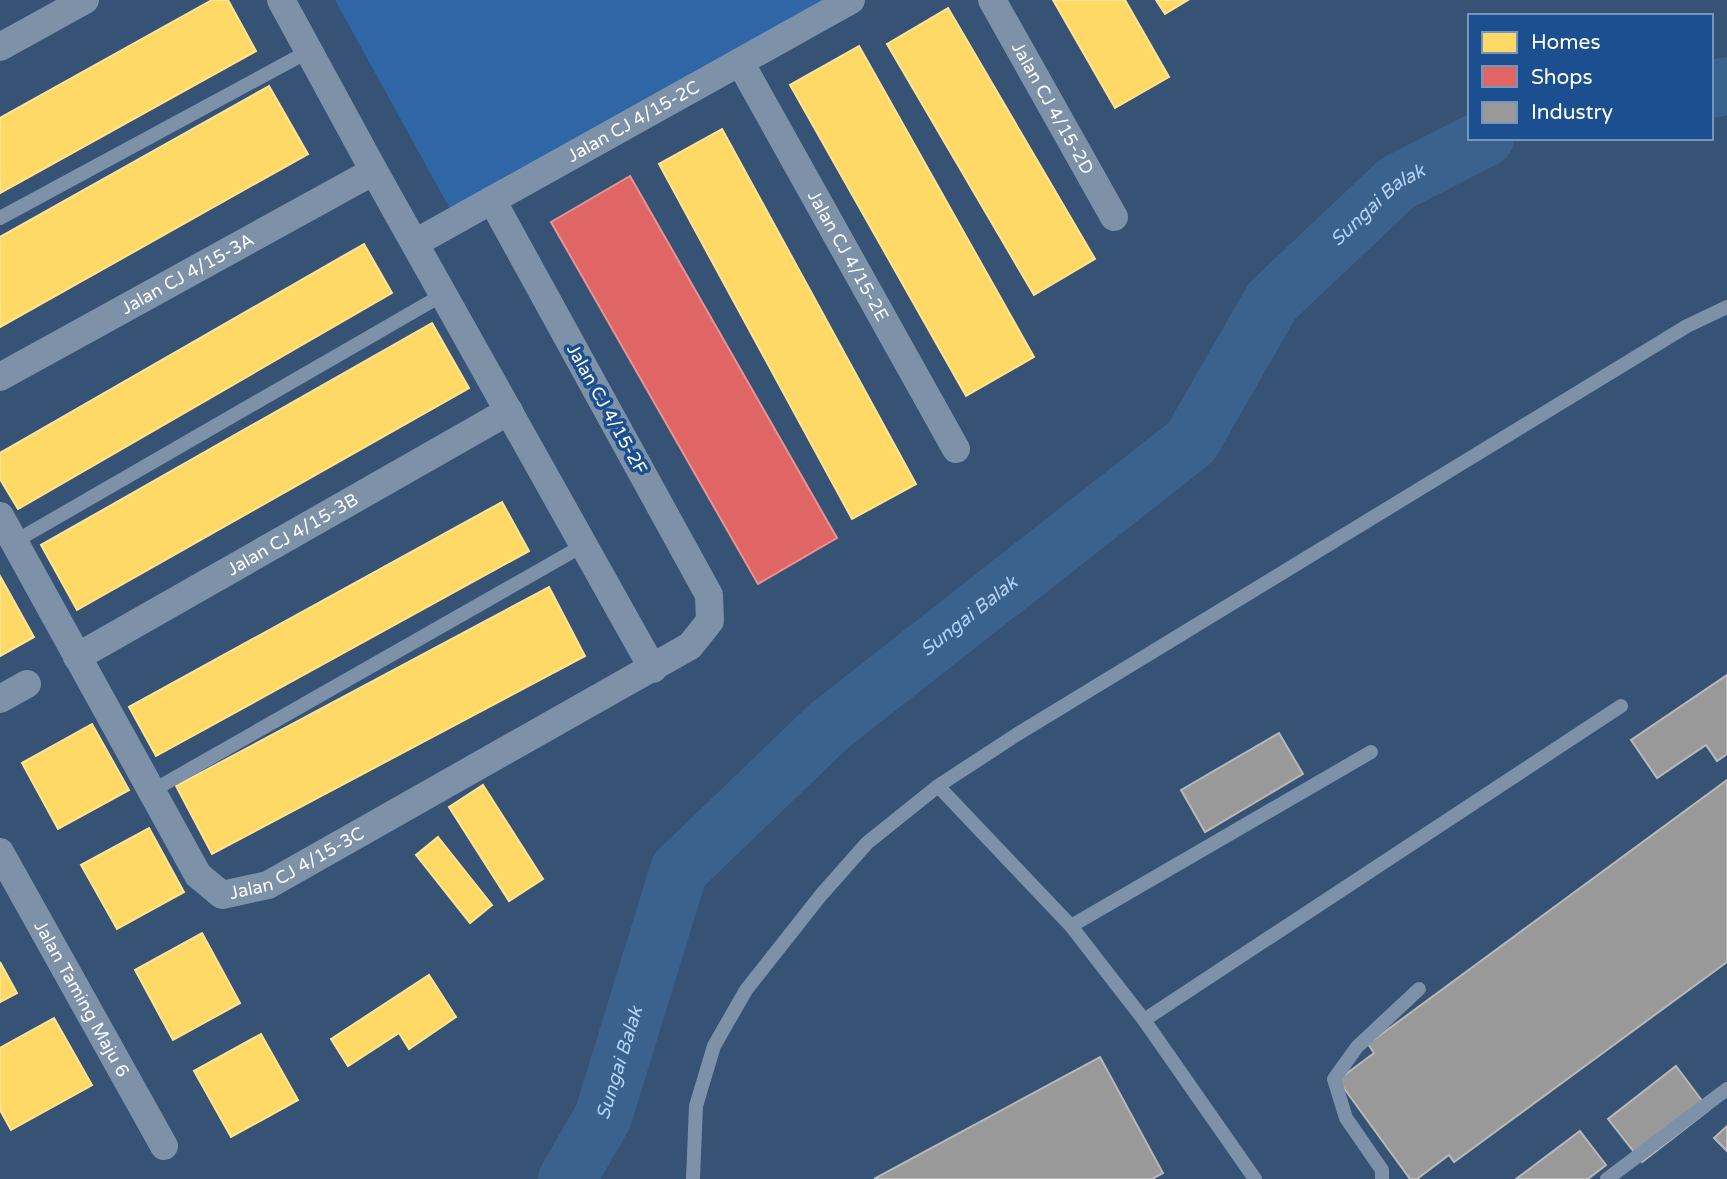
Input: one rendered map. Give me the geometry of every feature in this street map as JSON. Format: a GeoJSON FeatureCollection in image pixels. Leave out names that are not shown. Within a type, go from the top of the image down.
{"type":"FeatureCollection","features":[{"type":"Feature","properties":{"kind":"street"},"geometry":{"type":"LineString","coordinates":[[0,47],[85,0]]}},
{"type":"Feature","properties":{"kind":"street"},"geometry":{"type":"LineString","coordinates":[[281,0],[653,669]]}},
{"type":"Feature","properties":{"kind":"street","name":"Jalan CJ 4/15-2C"},"geometry":{"type":"LineString","coordinates":[[415,243],[852,0]]}},
{"type":"Feature","properties":{"kind":"street","name":"Jalan CJ 4/15-2D"},"geometry":{"type":"LineString","coordinates":[[992,0],[1114,217]]}},
{"type":"Feature","properties":{"kind":"street","name":"Jalan CJ 4/15-2E"},"geometry":{"type":"LineString","coordinates":[[740,62],[956,449]]}},
{"type":"Feature","properties":{"kind":"street","name":"Jalan CJ 4/15-3A"},"geometry":{"type":"LineString","coordinates":[[0,377],[374,171]]}},
{"type":"Feature","properties":{"kind":"street","name":"Jalan CJ 4/15-2F"},"geometry":{"type":"LineString","coordinates":[[492,200],[709,595],[710,621]]}},
{"type":"Feature","properties":{"kind":"street","name":"Jalan CJ 4/15-3B"},"geometry":{"type":"LineString","coordinates":[[77,657],[509,411]]}},
{"type":"Feature","properties":{"kind":"street","name":"Jalan CJ 4/15-3C"},"geometry":{"type":"LineString","coordinates":[[0,516],[198,875],[222,895],[268,885],[653,669],[690,646],[710,621]]}},
{"type":"Feature","properties":{"kind":"street"},"geometry":{"type":"LineString","coordinates":[[0,699],[27,684]]}},
{"type":"Feature","properties":{"kind":"street","name":"Jalan Taming Maju 6"},"geometry":{"type":"LineString","coordinates":[[0,852],[164,1146]]}},
{"type":"Feature","properties":{"kind":"lane"},"geometry":{"type":"LineString","coordinates":[[0,218],[309,51]]}},
{"type":"Feature","properties":{"kind":"lane"},"geometry":{"type":"LineString","coordinates":[[14,542],[444,294]]}},
{"type":"Feature","properties":{"kind":"lane"},"geometry":{"type":"LineString","coordinates":[[693,1179],[696,1106],[714,1046],[746,990],[821,895],[867,843],[938,786],[1016,735],[1687,326],[1727,307]]}},
{"type":"Feature","properties":{"kind":"lane"},"geometry":{"type":"LineString","coordinates":[[152,791],[584,545]]}},
{"type":"Feature","properties":{"kind":"lane"},"geometry":{"type":"LineString","coordinates":[[1144,1020],[1621,706]]}},
{"type":"Feature","properties":{"kind":"lane"},"geometry":{"type":"LineString","coordinates":[[1071,926],[1371,752]]}},
{"type":"Feature","properties":{"kind":"lane"},"geometry":{"type":"LineString","coordinates":[[938,786],[1071,926],[1144,1020],[1255,1179]]}},
{"type":"Feature","properties":{"kind":"lane"},"geometry":{"type":"LineString","coordinates":[[1382,1179],[1382,1170],[1346,1118],[1334,1079],[1357,1047],[1419,989]]}},
{"type":"Feature","properties":{"kind":"lane"},"geometry":{"type":"LineString","coordinates":[[1607,1179],[1727,1089]]}},
{"type":"Feature","properties":{"kind":"shaded area"},"geometry":{"type":"Polygon","coordinates":[[[335,0],[830,0],[450,209],[335,0]]]}},
{"type":"Feature","properties":{"kind":"building: Homes"},"geometry":{"type":"Polygon","coordinates":[[[212,0],[228,0],[256,51],[0,193],[0,118],[212,0]]]}},
{"type":"Feature","properties":{"kind":"building: Homes"},"geometry":{"type":"Polygon","coordinates":[[[1053,0],[1125,0],[1169,77],[1115,108],[1053,0]]]}},
{"type":"Feature","properties":{"kind":"building: Homes"},"geometry":{"type":"Polygon","coordinates":[[[1156,0],[1188,0],[1165,14],[1156,0]]]}},
{"type":"Feature","properties":{"kind":"building: Homes"},"geometry":{"type":"Polygon","coordinates":[[[948,8],[1095,259],[1034,295],[887,44],[948,8]]]}},
{"type":"Feature","properties":{"kind":"building: Homes"},"geometry":{"type":"Polygon","coordinates":[[[859,46],[1034,357],[966,396],[790,85],[859,46]]]}},
{"type":"Feature","properties":{"kind":"building: Homes"},"geometry":{"type":"Polygon","coordinates":[[[269,86],[308,154],[0,327],[0,237],[269,86]]]}},
{"type":"Feature","properties":{"kind":"building: Homes"},"geometry":{"type":"Polygon","coordinates":[[[722,129],[916,484],[852,519],[659,164],[722,129]]]}},
{"type":"Feature","properties":{"kind":"building: Homes"},"geometry":{"type":"Polygon","coordinates":[[[364,244],[392,293],[18,509],[0,479],[0,453],[364,244]]]}},
{"type":"Feature","properties":{"kind":"building: Homes"},"geometry":{"type":"Polygon","coordinates":[[[432,323],[469,388],[77,610],[41,545],[432,323]]]}},
{"type":"Feature","properties":{"kind":"building: Homes"},"geometry":{"type":"Polygon","coordinates":[[[502,502],[529,551],[156,756],[129,707],[502,502]]]}},
{"type":"Feature","properties":{"kind":"building: Homes"},"geometry":{"type":"Polygon","coordinates":[[[0,576],[34,637],[0,656],[0,576]]]}},
{"type":"Feature","properties":{"kind":"building: Homes"},"geometry":{"type":"Polygon","coordinates":[[[549,587],[585,656],[212,854],[176,786],[549,587]]]}},
{"type":"Feature","properties":{"kind":"building: Homes"},"geometry":{"type":"Polygon","coordinates":[[[92,724],[129,790],[58,829],[22,763],[92,724]]]}},
{"type":"Feature","properties":{"kind":"building: Homes"},"geometry":{"type":"Polygon","coordinates":[[[483,785],[543,879],[509,901],[449,807],[483,785]]]}},
{"type":"Feature","properties":{"kind":"building: Homes"},"geometry":{"type":"Polygon","coordinates":[[[149,828],[184,892],[117,929],[81,865],[149,828]]]}},
{"type":"Feature","properties":{"kind":"building: Homes"},"geometry":{"type":"Polygon","coordinates":[[[438,837],[492,905],[470,923],[416,855],[438,837]]]}},
{"type":"Feature","properties":{"kind":"building: Homes"},"geometry":{"type":"Polygon","coordinates":[[[202,933],[240,1003],[173,1040],[135,970],[202,933]]]}},
{"type":"Feature","properties":{"kind":"building: Homes"},"geometry":{"type":"Polygon","coordinates":[[[0,962],[17,993],[0,1002],[0,962]]]}},
{"type":"Feature","properties":{"kind":"building: Homes"},"geometry":{"type":"Polygon","coordinates":[[[429,975],[456,1017],[409,1049],[399,1033],[348,1066],[331,1039],[429,975]]]}},
{"type":"Feature","properties":{"kind":"building: Homes"},"geometry":{"type":"Polygon","coordinates":[[[54,1018],[92,1085],[11,1130],[0,1110],[0,1048],[54,1018]]]}},
{"type":"Feature","properties":{"kind":"building: Homes"},"geometry":{"type":"Polygon","coordinates":[[[261,1034],[298,1100],[231,1137],[194,1071],[261,1034]]]}},
{"type":"Feature","properties":{"kind":"building: Shops"},"geometry":{"type":"Polygon","coordinates":[[[630,176],[837,538],[758,584],[551,222],[630,176]]]}},
{"type":"Feature","properties":{"kind":"building: Industry"},"geometry":{"type":"Polygon","coordinates":[[[1727,675],[1727,754],[1717,761],[1706,745],[1657,778],[1631,740],[1727,675]]]}},
{"type":"Feature","properties":{"kind":"building: Industry"},"geometry":{"type":"Polygon","coordinates":[[[1279,733],[1303,774],[1205,832],[1181,790],[1279,733]]]}},
{"type":"Feature","properties":{"kind":"building: Industry"},"geometry":{"type":"Polygon","coordinates":[[[1727,780],[1727,962],[1454,1162],[1449,1155],[1417,1179],[1410,1179],[1338,1080],[1374,1053],[1368,1044],[1727,780]]]}},
{"type":"Feature","properties":{"kind":"building: Industry"},"geometry":{"type":"Polygon","coordinates":[[[1100,1057],[1163,1173],[1152,1179],[874,1179],[1100,1057]]]}},
{"type":"Feature","properties":{"kind":"building: Industry"},"geometry":{"type":"Polygon","coordinates":[[[1676,1066],[1709,1110],[1642,1162],[1608,1119],[1676,1066]]]}},
{"type":"Feature","properties":{"kind":"building: Industry"},"geometry":{"type":"Polygon","coordinates":[[[1727,1126],[1727,1151],[1714,1138],[1727,1126]]]}},
{"type":"Feature","properties":{"kind":"building: Industry"},"geometry":{"type":"Polygon","coordinates":[[[1580,1131],[1606,1165],[1588,1179],[1516,1179],[1580,1131]]]}},
{"type":"Feature","properties":{"kind":"waterway","name":"Sungai Balak"},"geometry":{"type":"LineString","coordinates":[[1713,89],[1727,86]]}},
{"type":"Feature","properties":{"kind":"waterway","name":"Sungai Balak"},"geometry":{"type":"LineString","coordinates":[[567,1179],[603,1117],[679,870],[829,726],[1191,442],[1272,301],[1397,183],[1481,140]]}}]}
